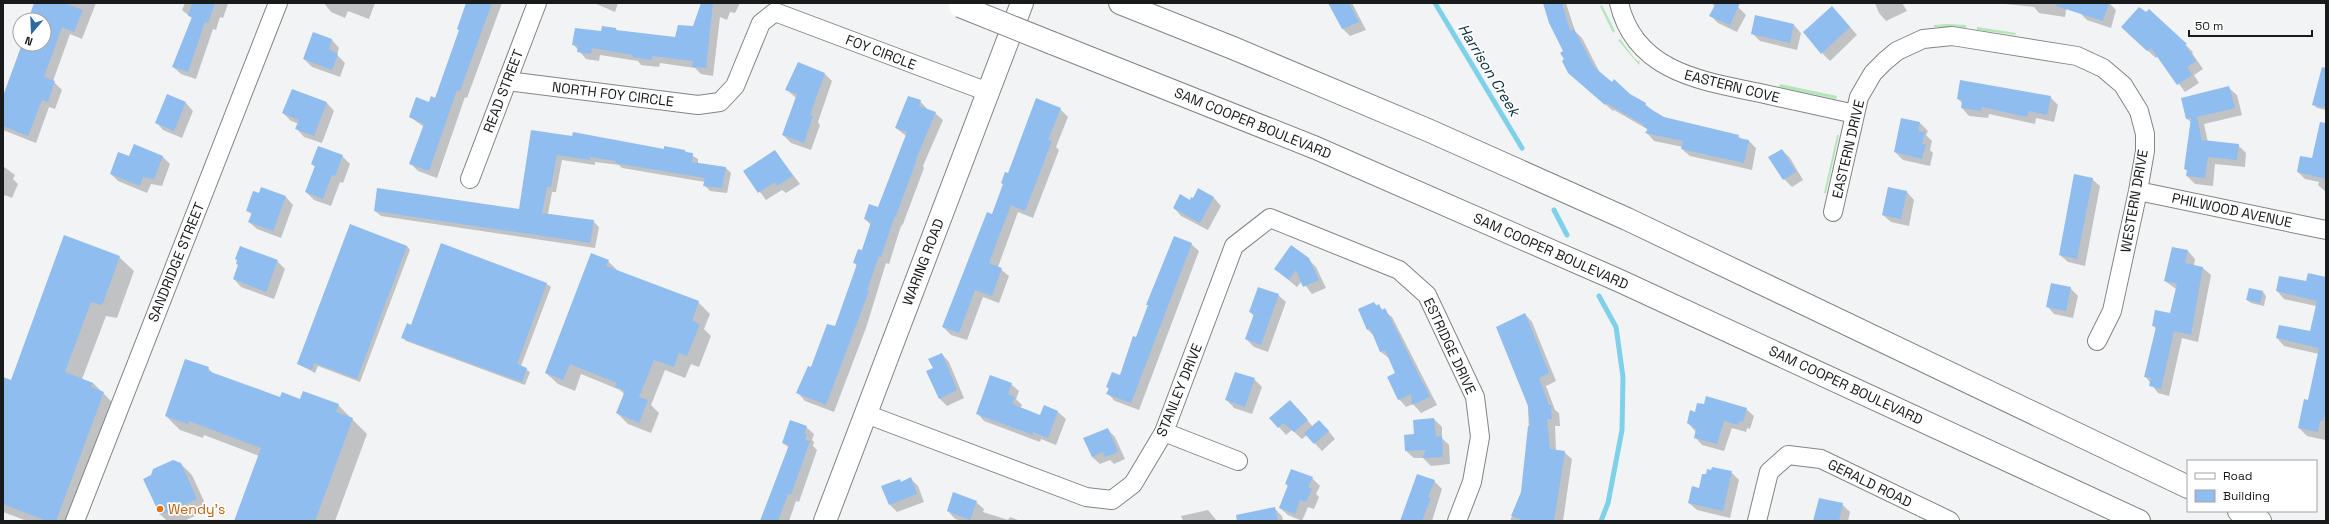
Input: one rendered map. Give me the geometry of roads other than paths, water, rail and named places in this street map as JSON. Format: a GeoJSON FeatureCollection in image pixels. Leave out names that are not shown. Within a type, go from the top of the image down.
{"type":"FeatureCollection","features":[{"type":"Feature","properties":{"kind":"main road","name":"WARING ROAD"},"geometry":{"type":"LineString","coordinates":[[824,521],[1022,3]]}},
{"type":"Feature","properties":{"kind":"main road"},"geometry":{"type":"LineString","coordinates":[[1120,3],[1233,48],[1430,131],[1628,219],[2187,487]]}},
{"type":"Feature","properties":{"kind":"main road","name":"SAM COOPER BOULEVARD"},"geometry":{"type":"LineString","coordinates":[[957,4],[1345,160],[1627,285],[2139,521]]}},
{"type":"Feature","properties":{"kind":"main road"},"geometry":{"type":"LineString","coordinates":[[2241,512],[2260,521]]}},
{"type":"Feature","properties":{"kind":"street","name":"SANDRIDGE STREET"},"geometry":{"type":"LineString","coordinates":[[76,521],[278,3]]}},
{"type":"Feature","properties":{"kind":"street","name":"READ STREET"},"geometry":{"type":"LineString","coordinates":[[470,179],[537,3]]}},
{"type":"Feature","properties":{"kind":"street","name":"EASTERN COVE"},"geometry":{"type":"LineString","coordinates":[[1619,3],[1621,13],[1634,38],[1645,50],[1676,72],[1708,82],[1855,114]]}},
{"type":"Feature","properties":{"kind":"street","name":"FOY CIRCLE"},"geometry":{"type":"LineString","coordinates":[[720,102],[735,86],[761,23],[775,12],[988,92]]}},
{"type":"Feature","properties":{"kind":"street","name":"EASTERN DRIVE"},"geometry":{"type":"LineString","coordinates":[[1833,212],[1859,97],[1873,73],[1885,61],[1910,44],[1930,37],[1952,36],[2013,45]]}},
{"type":"Feature","properties":{"kind":"street","name":"WESTERN DRIVE"},"geometry":{"type":"LineString","coordinates":[[2013,45],[2077,56],[2093,62],[2123,85],[2139,111],[2145,134],[2145,151],[2138,191],[2112,311],[2097,341]]}},
{"type":"Feature","properties":{"kind":"street","name":"NORTH FOY CIRCLE"},"geometry":{"type":"LineString","coordinates":[[507,81],[698,105],[720,102]]}},
{"type":"Feature","properties":{"kind":"street","name":"PHILWOOD AVENUE"},"geometry":{"type":"LineString","coordinates":[[2138,191],[2326,230]]}},
{"type":"Feature","properties":{"kind":"street","name":"STANLEY DRIVE"},"geometry":{"type":"LineString","coordinates":[[866,414],[1086,497],[1112,500],[1133,484],[1164,432],[1234,246],[1270,218]]}},
{"type":"Feature","properties":{"kind":"street","name":"ESTRIDGE DRIVE"},"geometry":{"type":"LineString","coordinates":[[1270,218],[1399,270],[1427,295],[1474,397],[1480,437],[1472,482],[1457,521]]}},
{"type":"Feature","properties":{"kind":"street"},"geometry":{"type":"LineString","coordinates":[[1164,432],[1238,461]]}},
{"type":"Feature","properties":{"kind":"street","name":"GERALD ROAD"},"geometry":{"type":"LineString","coordinates":[[1757,521],[1769,472],[1788,455],[1821,459],[1950,521]]}},
{"type":"Feature","properties":{"kind":"waterway","name":"Harrison Creek"},"geometry":{"type":"LineString","coordinates":[[1435,3],[1522,148]]}},
{"type":"Feature","properties":{"kind":"waterway","name":"Harrison Creek"},"geometry":{"type":"LineString","coordinates":[[1554,210],[1567,235]]}},
{"type":"Feature","properties":{"kind":"waterway","name":"Harrison Creek"},"geometry":{"type":"LineString","coordinates":[[1599,296],[1616,327],[1623,377],[1622,430],[1608,503],[1601,521]]}},
{"type":"Feature","properties":{"kind":"place","name":"Wendy's"},"geometry":{"type":"Point","coordinates":[160,509]}}]}
